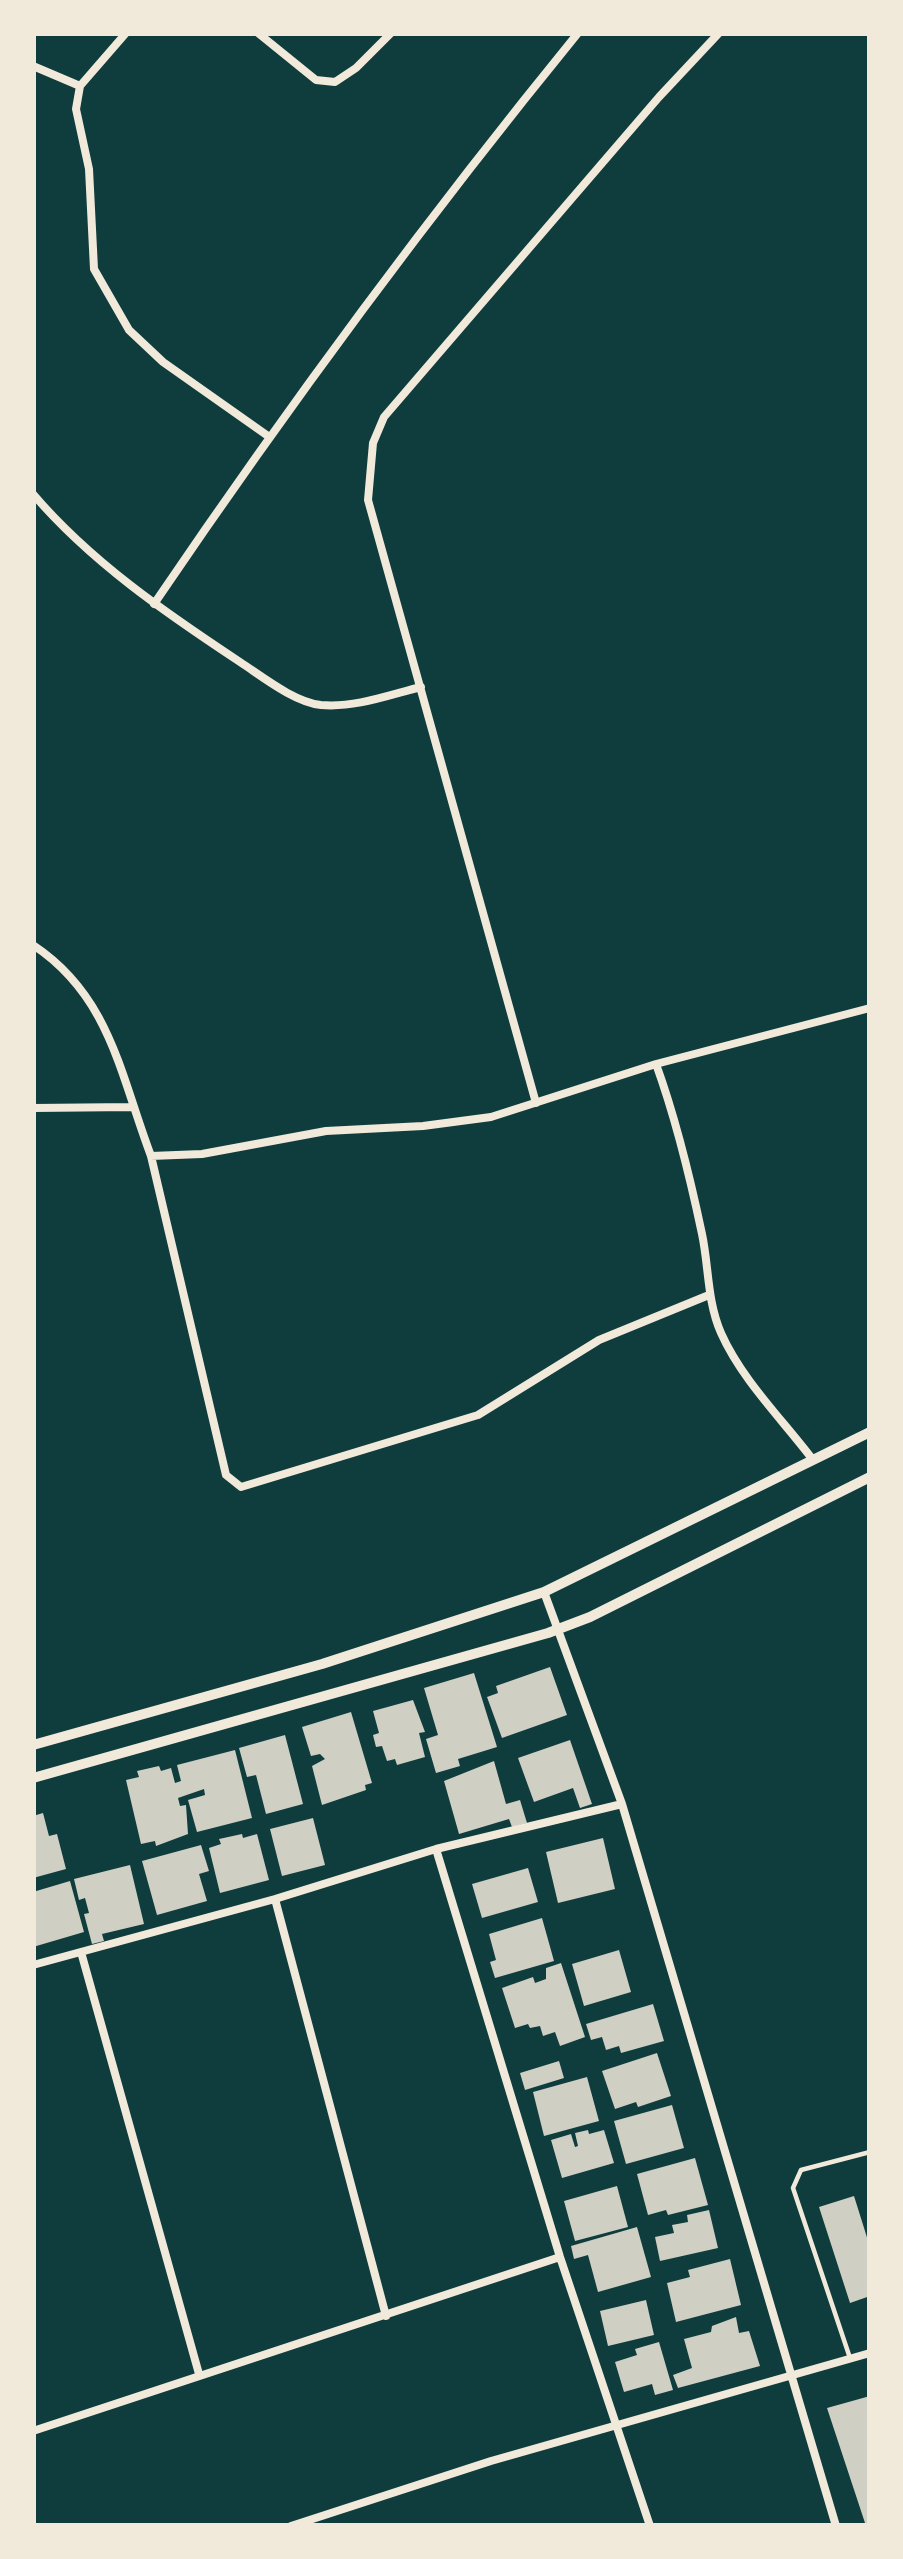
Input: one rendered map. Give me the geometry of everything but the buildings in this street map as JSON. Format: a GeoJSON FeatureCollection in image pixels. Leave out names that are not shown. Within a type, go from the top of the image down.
{"type":"FeatureCollection","features":[{"type":"Feature","properties":{"kind":"main road"},"geometry":{"type":"LineString","coordinates":[[33,1744],[322,1664],[544,1592],[870,1432]]}},
{"type":"Feature","properties":{"kind":"main road"},"geometry":{"type":"LineString","coordinates":[[33,1778],[366,1687],[560,1628],[870,1477]]}},
{"type":"Feature","properties":{"kind":"street"},"geometry":{"type":"LineString","coordinates":[[126,33],[80,86],[76,109],[89,170],[94,269],[129,330],[163,362],[268,436]]}},
{"type":"Feature","properties":{"kind":"street"},"geometry":{"type":"LineString","coordinates":[[258,33],[316,80],[335,82],[391,33]]}},
{"type":"Feature","properties":{"kind":"street"},"geometry":{"type":"LineString","coordinates":[[154,604],[268,436],[433,215],[578,33]]}},
{"type":"Feature","properties":{"kind":"street"},"geometry":{"type":"LineString","coordinates":[[536,1103],[368,500],[373,443],[384,417],[719,33]]}},
{"type":"Feature","properties":{"kind":"street"},"geometry":{"type":"LineString","coordinates":[[33,66],[80,86]]}},
{"type":"Feature","properties":{"kind":"street"},"geometry":{"type":"LineString","coordinates":[[33,494],[62,526],[154,604],[272,683],[316,705],[353,704],[421,686]]}},
{"type":"Feature","properties":{"kind":"street"},"geometry":{"type":"LineString","coordinates":[[33,945],[91,998],[109,1036],[151,1156],[226,1475],[241,1487],[478,1415],[599,1340],[709,1295]]}},
{"type":"Feature","properties":{"kind":"street"},"geometry":{"type":"LineString","coordinates":[[151,1156],[202,1154],[326,1131],[491,1117],[656,1064],[870,1008]]}},
{"type":"Feature","properties":{"kind":"street"},"geometry":{"type":"LineString","coordinates":[[656,1064],[703,1238],[709,1295],[720,1331],[740,1367],[813,1460]]}},
{"type":"Feature","properties":{"kind":"street"},"geometry":{"type":"LineString","coordinates":[[33,1108],[132,1107]]}},
{"type":"Feature","properties":{"kind":"street"},"geometry":{"type":"LineString","coordinates":[[544,1592],[622,1804],[836,2526]]}},
{"type":"Feature","properties":{"kind":"street"},"geometry":{"type":"LineString","coordinates":[[33,1966],[436,1849],[622,1804]]}},
{"type":"Feature","properties":{"kind":"street"},"geometry":{"type":"LineString","coordinates":[[436,1849],[560,2257],[650,2526]]}},
{"type":"Feature","properties":{"kind":"street"},"geometry":{"type":"LineString","coordinates":[[275,1899],[386,2316]]}},
{"type":"Feature","properties":{"kind":"street"},"geometry":{"type":"LineString","coordinates":[[81,1952],[200,2374]]}},
{"type":"Feature","properties":{"kind":"street"},"geometry":{"type":"LineString","coordinates":[[33,2431],[560,2257]]}},
{"type":"Feature","properties":{"kind":"street"},"geometry":{"type":"LineString","coordinates":[[291,2526],[490,2461],[870,2353]]}},
{"type":"Feature","properties":{"kind":"lane"},"geometry":{"type":"LineString","coordinates":[[850,2358],[793,2188],[801,2170],[870,2152]]}}]}
